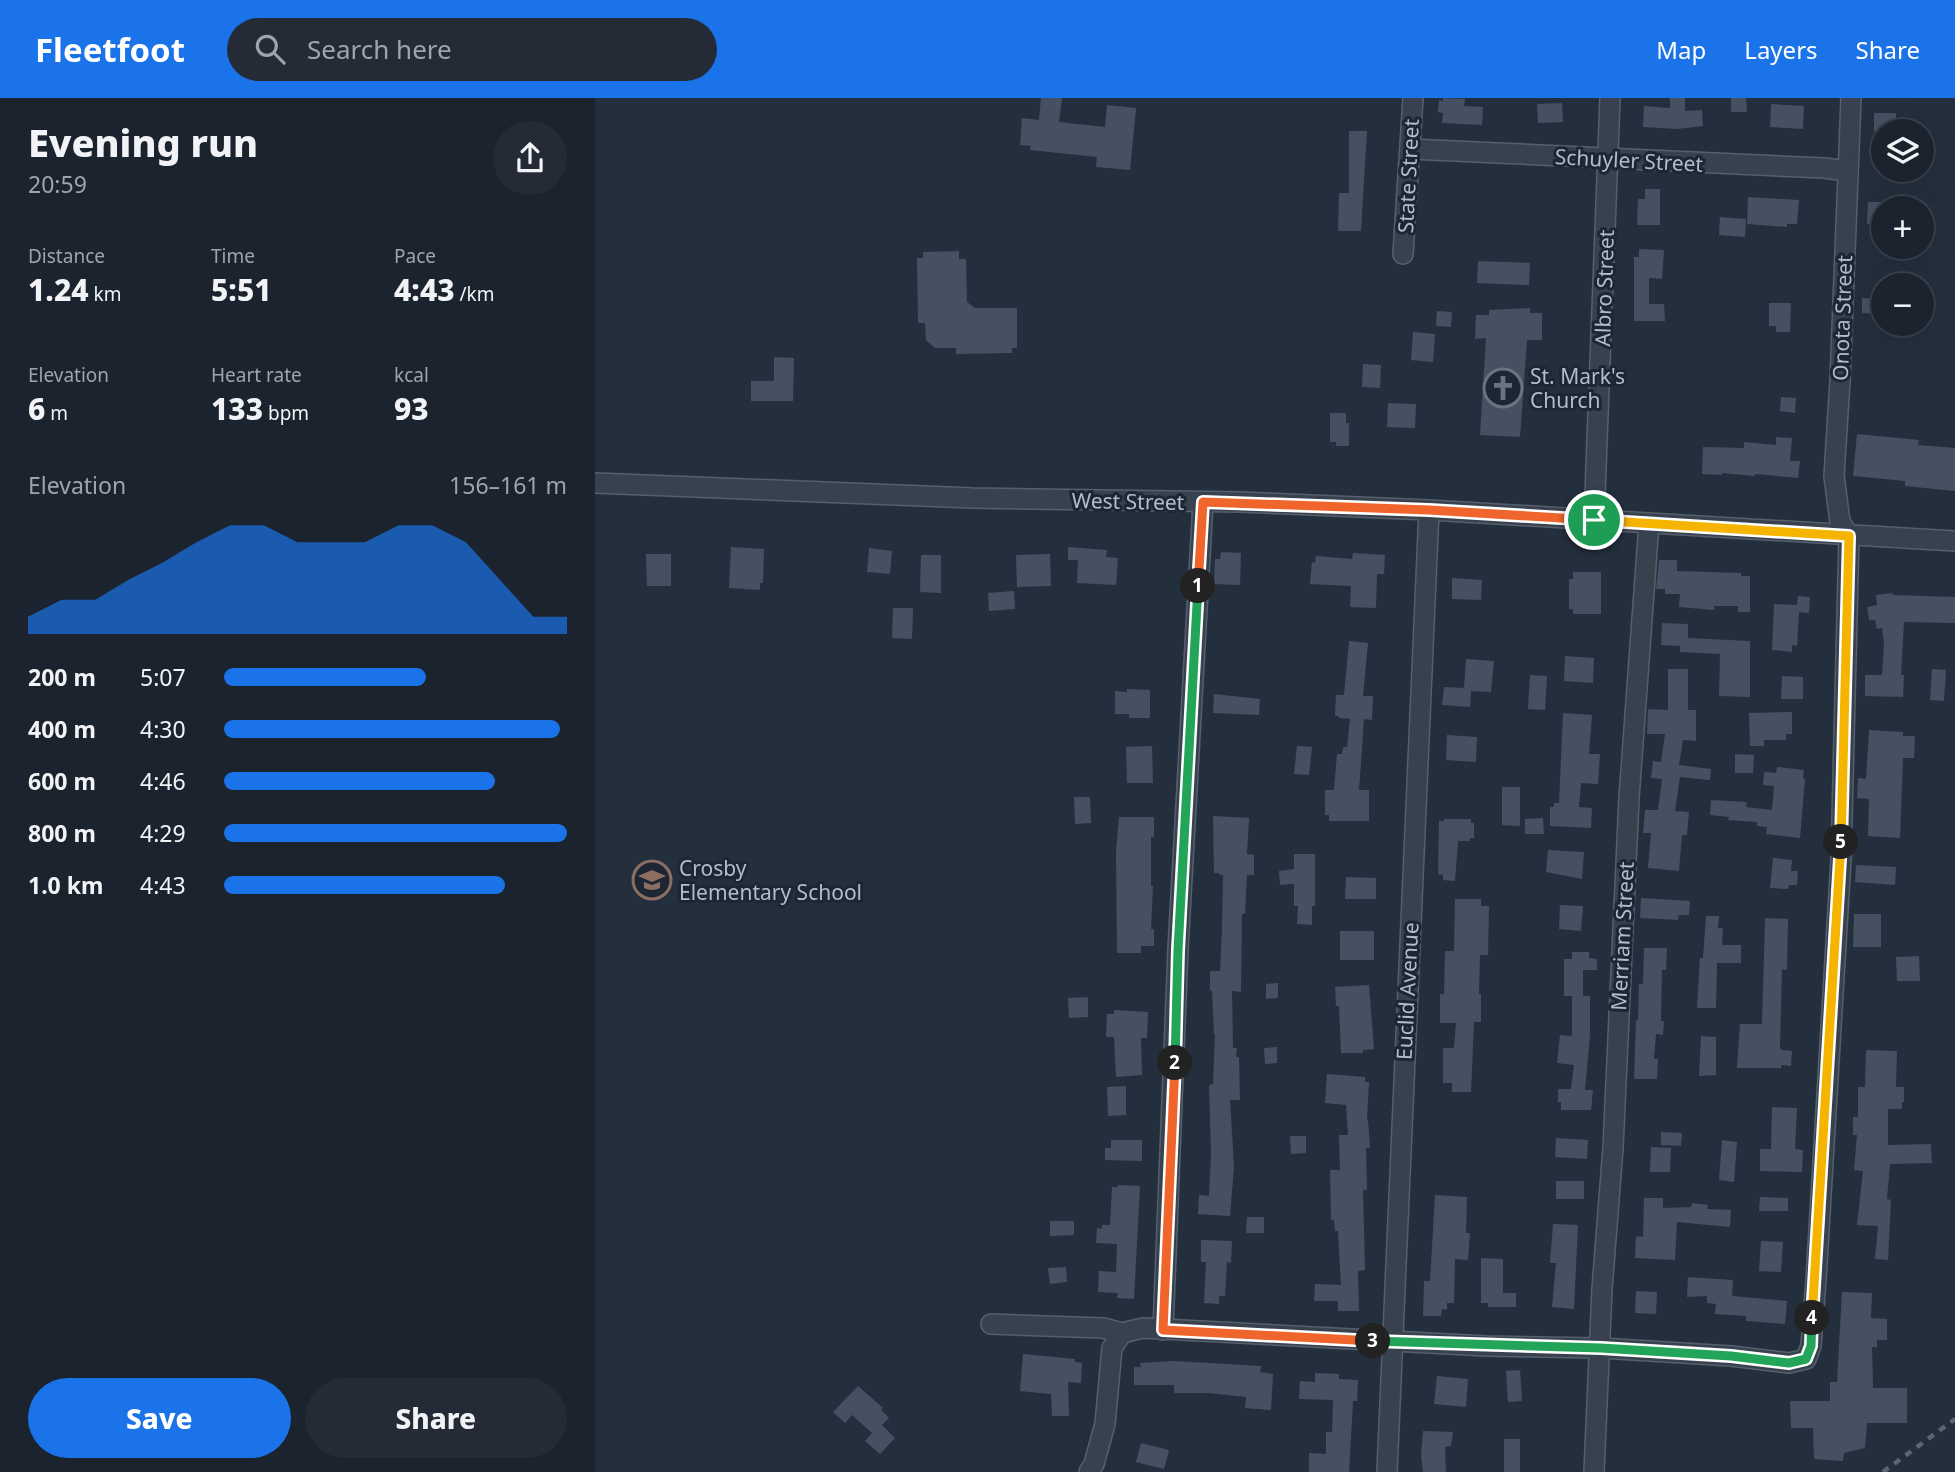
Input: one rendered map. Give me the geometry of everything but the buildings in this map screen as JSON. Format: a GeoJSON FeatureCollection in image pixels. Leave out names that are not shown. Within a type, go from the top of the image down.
{"type":"FeatureCollection","features":[{"type":"Feature","properties":{"kind":"street","name":"State Street"},"geometry":{"type":"LineString","coordinates":[[1403,254],[1413,98]]}},
{"type":"Feature","properties":{"kind":"street","name":"Albro Street"},"geometry":{"type":"LineString","coordinates":[[1594,520],[1610,98]]}},
{"type":"Feature","properties":{"kind":"street","name":"Onota Street"},"geometry":{"type":"LineString","coordinates":[[1849,536],[1840,522],[1834,476],[1851,98]]}},
{"type":"Feature","properties":{"kind":"street","name":"Schuyler Street"},"geometry":{"type":"LineString","coordinates":[[1410,149],[1847,171]]}},
{"type":"Feature","properties":{"kind":"street","name":"West Street"},"geometry":{"type":"LineString","coordinates":[[595,483],[973,498],[1429,510],[1955,541]]}},
{"type":"Feature","properties":{"kind":"street"},"geometry":{"type":"LineString","coordinates":[[1163,1330],[1178,950],[1203,502]]}},
{"type":"Feature","properties":{"kind":"street","name":"Euclid Avenue"},"geometry":{"type":"LineString","coordinates":[[1387,1472],[1429,510]]}},
{"type":"Feature","properties":{"kind":"street","name":"Merriam Street"},"geometry":{"type":"LineString","coordinates":[[1594,1472],[1602,1289],[1613,1149],[1629,798],[1649,523]]}},
{"type":"Feature","properties":{"kind":"street"},"geometry":{"type":"LineString","coordinates":[[991,1324],[1103,1328],[1122,1333],[1143,1328],[1394,1342],[1601,1348],[1731,1356],[1789,1363],[1806,1359],[1811,1346],[1816,1280],[1841,859],[1849,536]]}},
{"type":"Feature","properties":{"kind":"street"},"geometry":{"type":"LineString","coordinates":[[1089,1472],[1094,1464],[1105,1424],[1112,1348],[1122,1333]]}},
{"type":"Feature","properties":{"kind":"railway"},"geometry":{"type":"LineString","coordinates":[[1883,1472],[1955,1419]]}},
{"type":"Feature","properties":{"kind":"place","name":"St. Mark's Church"},"geometry":{"type":"Point","coordinates":[1503,388]}},
{"type":"Feature","properties":{"kind":"place","name":"Crosby Elementary School"},"geometry":{"type":"Point","coordinates":[652,880]}},
{"type":"Feature","properties":{"kind":"route"},"geometry":{"type":"LineString","coordinates":[[1203,502],[1429,510],[1594,520],[1849,536],[1841,859],[1816,1280],[1811,1346],[1806,1359],[1789,1363],[1731,1356],[1601,1348],[1487,1346],[1163,1330],[1178,950],[1203,502]]}}]}
